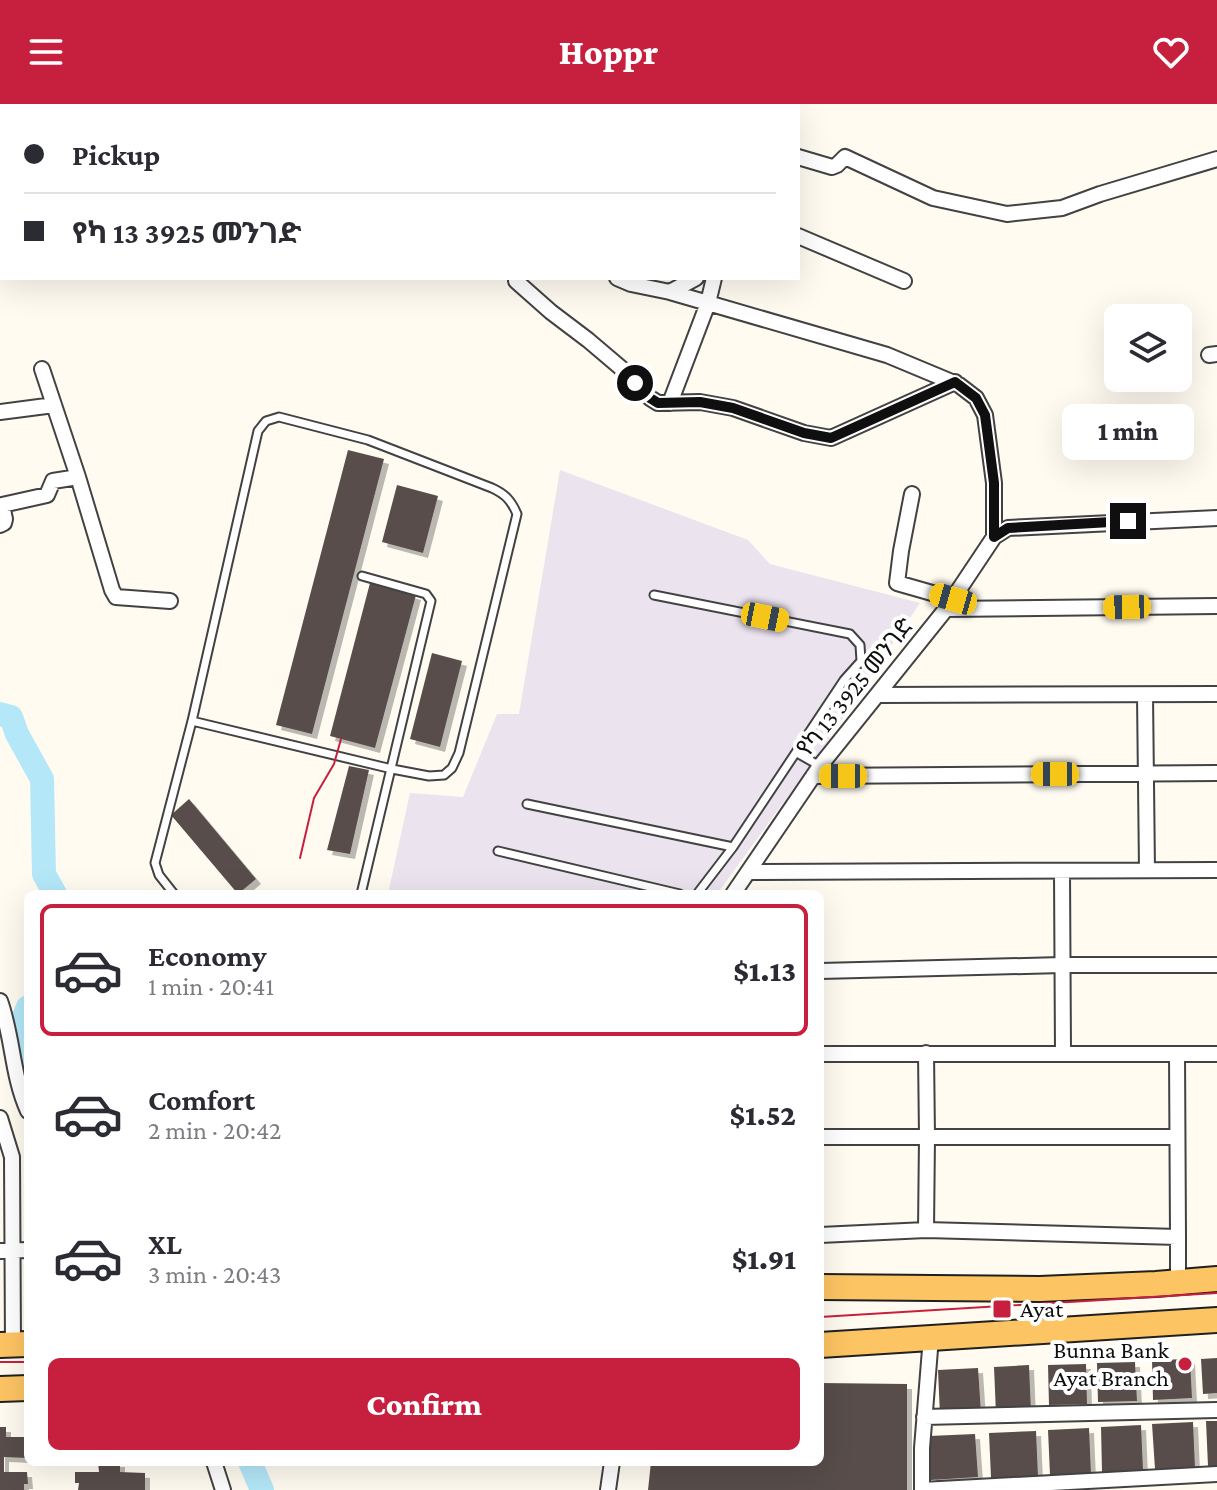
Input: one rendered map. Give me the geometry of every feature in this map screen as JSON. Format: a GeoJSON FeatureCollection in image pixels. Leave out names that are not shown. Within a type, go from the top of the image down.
{"type":"FeatureCollection","features":[{"type":"Feature","properties":{"kind":"main road"},"geometry":{"type":"LineString","coordinates":[[824,1287],[1040,1289],[1217,1279]]}},
{"type":"Feature","properties":{"kind":"main road"},"geometry":{"type":"LineString","coordinates":[[824,1345],[1217,1320]]}},
{"type":"Feature","properties":{"kind":"main road"},"geometry":{"type":"LineString","coordinates":[[0,1389],[24,1388]]}},
{"type":"Feature","properties":{"kind":"street"},"geometry":{"type":"LineString","coordinates":[[800,158],[832,167],[845,157],[933,198],[1007,214],[1062,208],[1217,159]]}},
{"type":"Feature","properties":{"kind":"street"},"geometry":{"type":"LineString","coordinates":[[800,237],[904,281]]}},
{"type":"Feature","properties":{"kind":"street"},"geometry":{"type":"LineString","coordinates":[[516,280],[658,403],[700,402],[733,408],[804,433],[831,438],[955,382]]}},
{"type":"Feature","properties":{"kind":"street"},"geometry":{"type":"LineString","coordinates":[[622,280],[887,355],[955,382],[976,398],[985,415],[994,483],[994,537]]}},
{"type":"Feature","properties":{"kind":"street"},"geometry":{"type":"LineString","coordinates":[[670,292],[692,280]]}},
{"type":"Feature","properties":{"kind":"street"},"geometry":{"type":"LineString","coordinates":[[670,403],[708,303],[714,280]]}},
{"type":"Feature","properties":{"kind":"street"},"geometry":{"type":"LineString","coordinates":[[42,369],[112,590],[116,597],[170,601]]}},
{"type":"Feature","properties":{"kind":"street"},"geometry":{"type":"LineString","coordinates":[[0,412],[54,405]]}},
{"type":"Feature","properties":{"kind":"street"},"geometry":{"type":"LineString","coordinates":[[0,525],[5,519],[1,501],[47,495],[53,481],[78,477]]}},
{"type":"Feature","properties":{"kind":"street"},"geometry":{"type":"LineString","coordinates":[[912,494],[897,583],[949,604],[1217,606]]}},
{"type":"Feature","properties":{"kind":"street"},"geometry":{"type":"LineString","coordinates":[[994,537],[1008,528],[1217,518]]}},
{"type":"Feature","properties":{"kind":"street","name":"የካ 13 3925 መንገድ"},"geometry":{"type":"LineString","coordinates":[[736,890],[816,771],[949,604],[994,537]]}},
{"type":"Feature","properties":{"kind":"street"},"geometry":{"type":"LineString","coordinates":[[878,695],[1217,694]]}},
{"type":"Feature","properties":{"kind":"street"},"geometry":{"type":"LineString","coordinates":[[1145,695],[1147,870]]}},
{"type":"Feature","properties":{"kind":"street"},"geometry":{"type":"LineString","coordinates":[[816,771],[1217,773]]}},
{"type":"Feature","properties":{"kind":"street"},"geometry":{"type":"LineString","coordinates":[[749,872],[1217,870]]}},
{"type":"Feature","properties":{"kind":"street"},"geometry":{"type":"LineString","coordinates":[[1062,872],[1063,1053]]}},
{"type":"Feature","properties":{"kind":"street"},"geometry":{"type":"LineString","coordinates":[[824,971],[1217,965]]}},
{"type":"Feature","properties":{"kind":"street"},"geometry":{"type":"LineString","coordinates":[[0,1001],[24,1101]]}},
{"type":"Feature","properties":{"kind":"street"},"geometry":{"type":"LineString","coordinates":[[926,1053],[926,1230]]}},
{"type":"Feature","properties":{"kind":"street"},"geometry":{"type":"LineString","coordinates":[[824,1054],[1217,1054]]}},
{"type":"Feature","properties":{"kind":"street"},"geometry":{"type":"LineString","coordinates":[[1177,1054],[1178,1281]]}},
{"type":"Feature","properties":{"kind":"street"},"geometry":{"type":"LineString","coordinates":[[0,1118],[12,1157],[14,1345]]}},
{"type":"Feature","properties":{"kind":"street"},"geometry":{"type":"LineString","coordinates":[[824,1137],[1176,1137]]}},
{"type":"Feature","properties":{"kind":"street"},"geometry":{"type":"LineString","coordinates":[[824,1235],[926,1230],[1178,1237]]}},
{"type":"Feature","properties":{"kind":"street"},"geometry":{"type":"LineString","coordinates":[[931,1337],[922,1448],[922,1490],[1217,1474]]}},
{"type":"Feature","properties":{"kind":"street"},"geometry":{"type":"LineString","coordinates":[[924,1417],[1217,1410]]}},
{"type":"Feature","properties":{"kind":"street"},"geometry":{"type":"LineString","coordinates":[[215,1466],[223,1490]]}},
{"type":"Feature","properties":{"kind":"street"},"geometry":{"type":"LineString","coordinates":[[608,1490],[611,1466]]}},
{"type":"Feature","properties":{"kind":"lane"},"geometry":{"type":"LineString","coordinates":[[171,890],[159,875],[155,863],[192,721],[258,431],[266,421],[279,417],[368,440],[492,488],[512,501],[517,514],[459,753],[452,768],[444,775],[429,776],[392,769],[192,721]]}},
{"type":"Feature","properties":{"kind":"lane"},"geometry":{"type":"LineString","coordinates":[[362,576],[426,594],[431,601],[362,890]]}},
{"type":"Feature","properties":{"kind":"lane"},"geometry":{"type":"LineString","coordinates":[[654,595],[850,634],[860,645],[861,661],[844,680],[733,847],[700,890]]}},
{"type":"Feature","properties":{"kind":"lane"},"geometry":{"type":"LineString","coordinates":[[797,753],[816,771]]}},
{"type":"Feature","properties":{"kind":"lane"},"geometry":{"type":"LineString","coordinates":[[527,804],[733,847]]}},
{"type":"Feature","properties":{"kind":"lane"},"geometry":{"type":"LineString","coordinates":[[498,851],[663,890]]}},
{"type":"Feature","properties":{"kind":"shaded area"},"geometry":{"type":"Polygon","coordinates":[[[560,470],[748,540],[770,564],[920,603],[825,745],[720,890],[389,890],[410,793],[463,797],[497,714],[519,714],[560,470]]]}},
{"type":"Feature","properties":{"kind":"building"},"geometry":{"type":"Polygon","coordinates":[[[348,450],[384,459],[312,734],[276,725],[348,450]]]}},
{"type":"Feature","properties":{"kind":"building"},"geometry":{"type":"Polygon","coordinates":[[[397,485],[438,496],[423,553],[382,542],[397,485]]]}},
{"type":"Feature","properties":{"kind":"building"},"geometry":{"type":"Polygon","coordinates":[[[370,583],[416,595],[375,748],[330,736],[370,583]]]}},
{"type":"Feature","properties":{"kind":"building"},"geometry":{"type":"Polygon","coordinates":[[[432,653],[462,661],[440,747],[410,739],[432,653]]]}},
{"type":"Feature","properties":{"kind":"building"},"geometry":{"type":"Polygon","coordinates":[[[349,766],[369,770],[350,854],[327,850],[349,766]]]}},
{"type":"Feature","properties":{"kind":"building"},"geometry":{"type":"Polygon","coordinates":[[[189,799],[256,879],[243,890],[235,890],[171,815],[189,799]]]}},
{"type":"Feature","properties":{"kind":"building"},"geometry":{"type":"Polygon","coordinates":[[[1217,1358],[1217,1393],[1203,1394],[1201,1359],[1217,1358]]]}},
{"type":"Feature","properties":{"kind":"building"},"geometry":{"type":"Polygon","coordinates":[[[1190,1359],[1192,1398],[1153,1400],[1152,1360],[1190,1359]]]}},
{"type":"Feature","properties":{"kind":"building"},"geometry":{"type":"Polygon","coordinates":[[[1135,1362],[1137,1401],[1098,1402],[1097,1363],[1135,1362]]]}},
{"type":"Feature","properties":{"kind":"building"},"geometry":{"type":"Polygon","coordinates":[[[1086,1364],[1087,1404],[1049,1405],[1048,1365],[1086,1364]]]}},
{"type":"Feature","properties":{"kind":"building"},"geometry":{"type":"Polygon","coordinates":[[[1029,1365],[1031,1412],[996,1414],[994,1367],[1029,1365]]]}},
{"type":"Feature","properties":{"kind":"building"},"geometry":{"type":"Polygon","coordinates":[[[978,1368],[981,1413],[940,1416],[938,1370],[978,1368]]]}},
{"type":"Feature","properties":{"kind":"building"},"geometry":{"type":"Polygon","coordinates":[[[824,1383],[907,1384],[907,1490],[648,1490],[651,1466],[824,1466],[824,1383]]]}},
{"type":"Feature","properties":{"kind":"building"},"geometry":{"type":"Polygon","coordinates":[[[1206,1421],[1217,1421],[1217,1466],[1208,1466],[1206,1421]]]}},
{"type":"Feature","properties":{"kind":"building"},"geometry":{"type":"Polygon","coordinates":[[[1193,1422],[1195,1467],[1155,1469],[1152,1424],[1193,1422]]]}},
{"type":"Feature","properties":{"kind":"building"},"geometry":{"type":"Polygon","coordinates":[[[1141,1425],[1143,1470],[1102,1472],[1101,1427],[1141,1425]]]}},
{"type":"Feature","properties":{"kind":"building"},"geometry":{"type":"Polygon","coordinates":[[[0,1427],[6,1427],[6,1437],[24,1437],[24,1458],[4,1457],[4,1472],[27,1472],[28,1484],[24,1484],[24,1490],[0,1490],[0,1427]]]}},
{"type":"Feature","properties":{"kind":"building"},"geometry":{"type":"Polygon","coordinates":[[[1089,1428],[1091,1474],[1050,1475],[1048,1430],[1089,1428]]]}},
{"type":"Feature","properties":{"kind":"building"},"geometry":{"type":"Polygon","coordinates":[[[1036,1431],[1038,1476],[991,1478],[989,1433],[1036,1431]]]}},
{"type":"Feature","properties":{"kind":"building"},"geometry":{"type":"Polygon","coordinates":[[[975,1434],[978,1477],[931,1480],[929,1436],[975,1434]]]}},
{"type":"Feature","properties":{"kind":"building"},"geometry":{"type":"Polygon","coordinates":[[[98,1466],[120,1466],[120,1472],[145,1473],[145,1490],[78,1490],[75,1472],[99,1472],[98,1466]]]}},
{"type":"Feature","properties":{"kind":"waterway"},"geometry":{"type":"LineString","coordinates":[[0,714],[11,717],[42,779],[44,874],[53,890]]}},
{"type":"Feature","properties":{"kind":"waterway"},"geometry":{"type":"LineString","coordinates":[[252,1466],[262,1490]]}},
{"type":"Feature","properties":{"kind":"tram line"},"geometry":{"type":"LineString","coordinates":[[300,858],[314,798],[334,764],[341,739]]}},
{"type":"Feature","properties":{"kind":"tram line"},"geometry":{"type":"LineString","coordinates":[[824,1317],[1217,1293]]}},
{"type":"Feature","properties":{"kind":"tram line"},"geometry":{"type":"LineString","coordinates":[[0,1362],[24,1362]]}},
{"type":"Feature","properties":{"kind":"place","name":"Ayat"},"geometry":{"type":"Point","coordinates":[1002,1309]}},
{"type":"Feature","properties":{"kind":"place","name":"Bunna Bank Ayat Branch"},"geometry":{"type":"Point","coordinates":[1185,1364]}},
{"type":"Feature","properties":{"kind":"route"},"geometry":{"type":"LineString","coordinates":[[635,383],[658,403],[700,402],[733,408],[804,433],[831,438],[955,382],[976,398],[985,415],[994,483],[994,537],[1008,528],[1128,521]]}}]}
